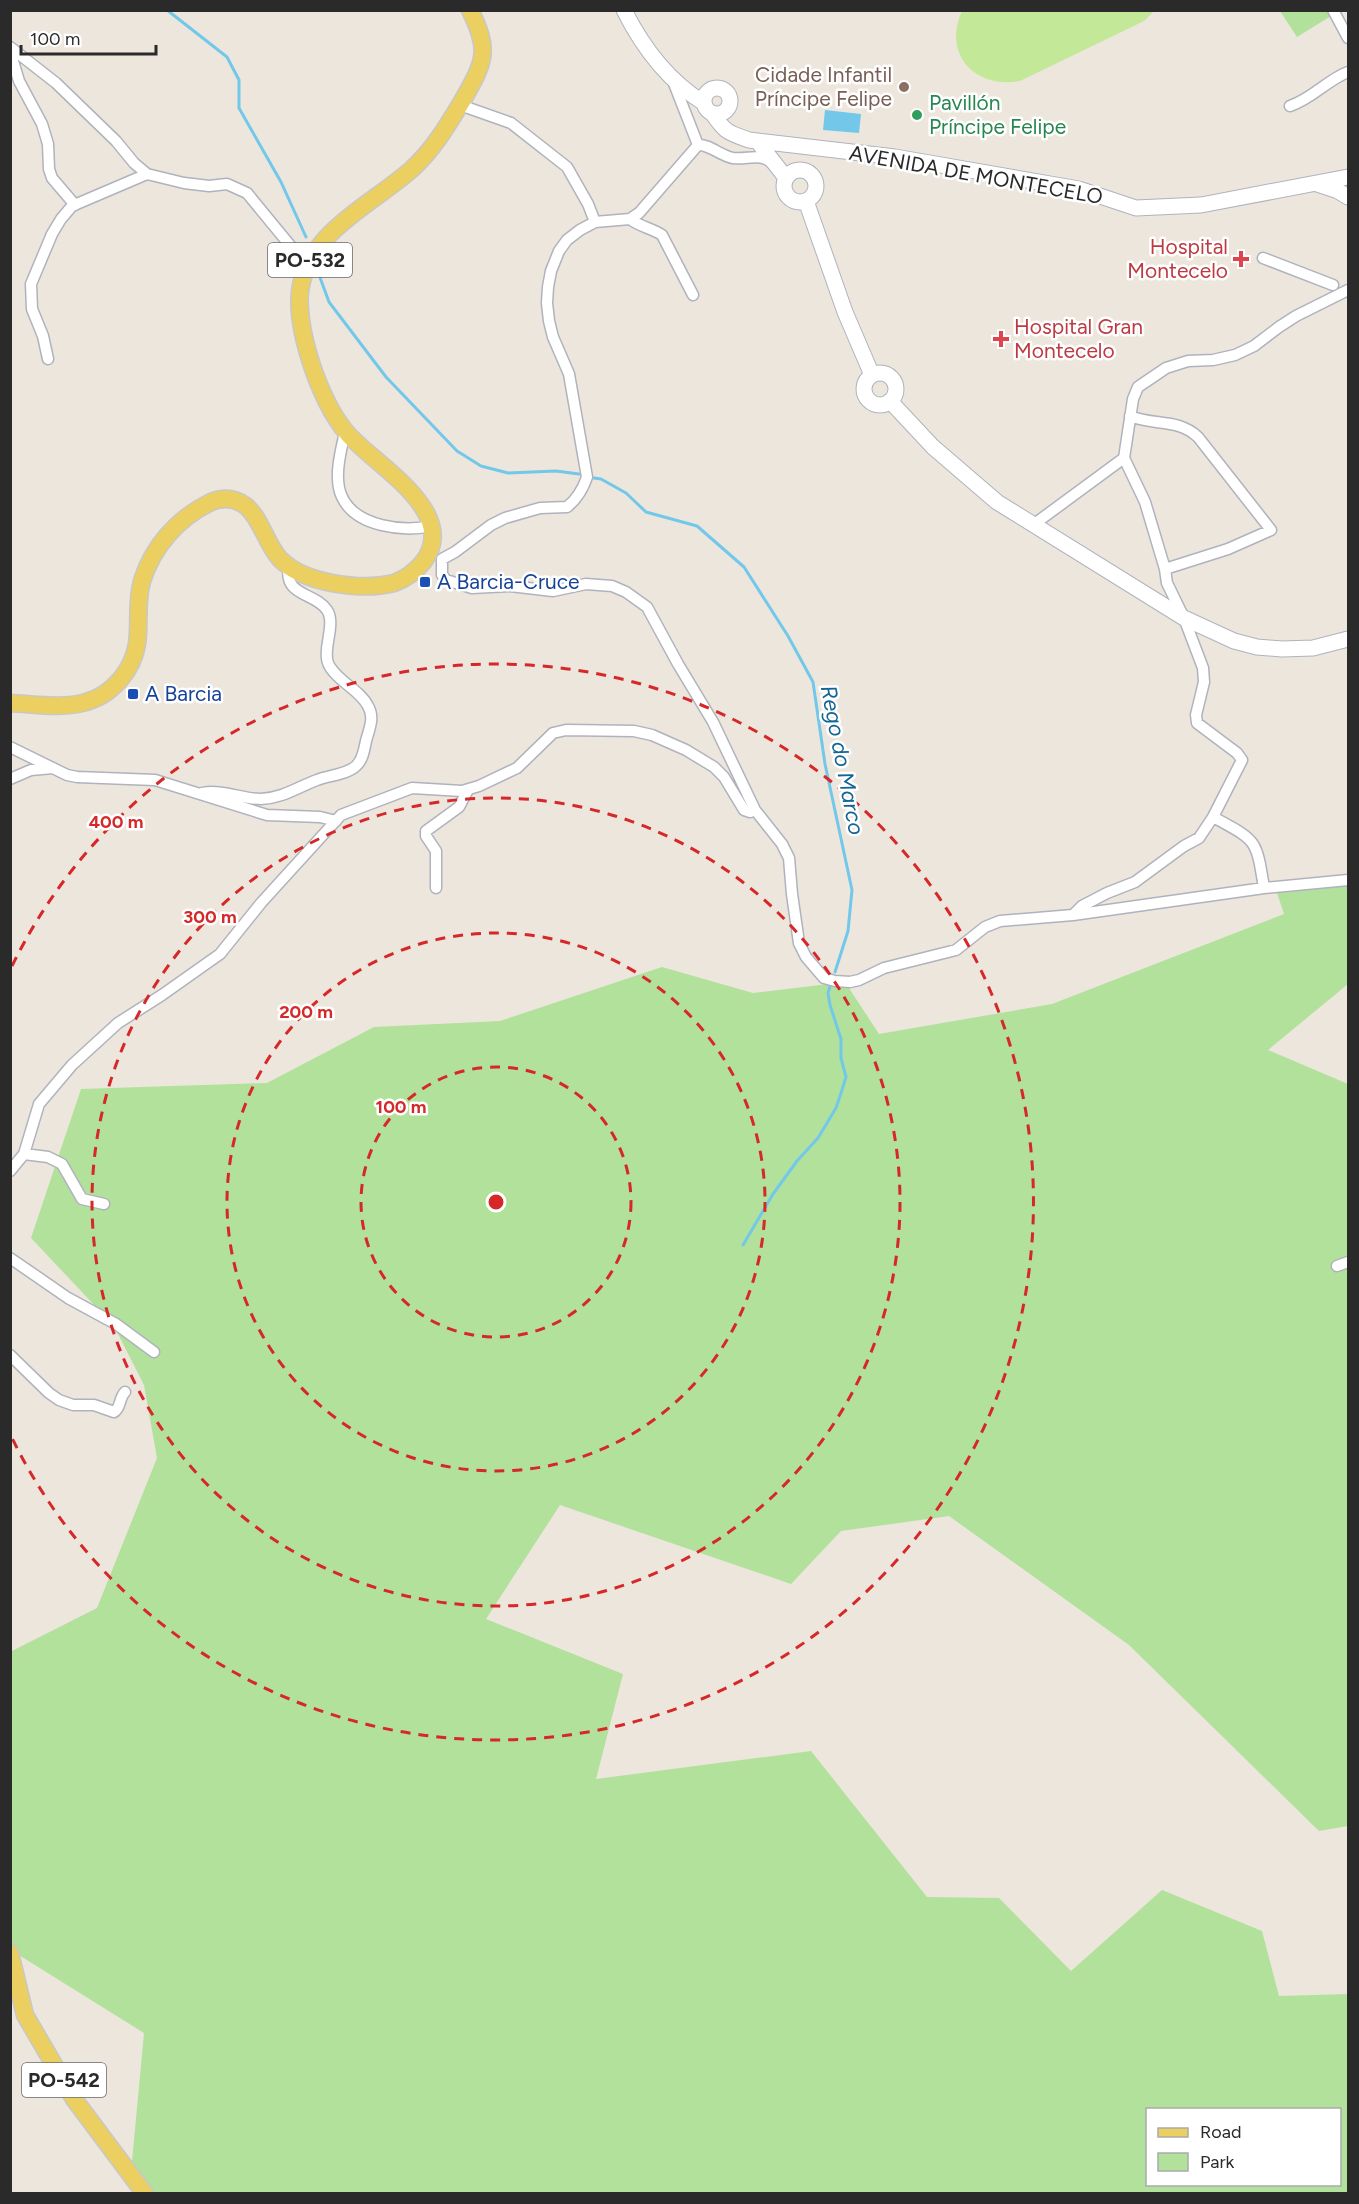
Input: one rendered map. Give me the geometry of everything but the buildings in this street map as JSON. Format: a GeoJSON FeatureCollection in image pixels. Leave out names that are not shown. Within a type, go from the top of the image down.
{"type":"FeatureCollection","features":[{"type":"Feature","properties":{"kind":"main road","name":"PO-532"},"geometry":{"type":"LineString","coordinates":[[431,526],[428,515],[414,496],[345,432],[330,406],[316,376],[302,329],[300,288],[307,266],[320,245],[427,154],[460,105],[475,80],[484,54],[480,32],[470,10]]}},
{"type":"Feature","properties":{"kind":"main road"},"geometry":{"type":"LineString","coordinates":[[10,703],[72,705],[85,703],[119,682],[130,665],[137,647],[140,595],[143,580],[156,551],[183,519],[214,501],[230,499],[243,504],[256,518],[272,547],[289,566],[300,574],[328,583],[366,585],[395,582],[405,578],[423,562],[431,544],[431,526]]}},
{"type":"Feature","properties":{"kind":"main road","name":"PO-542"},"geometry":{"type":"LineString","coordinates":[[10,1953],[25,2015],[74,2099],[145,2193]]}},
{"type":"Feature","properties":{"kind":"street"},"geometry":{"type":"LineString","coordinates":[[624,10],[639,39],[677,83],[709,102],[720,114],[729,106]]}},
{"type":"Feature","properties":{"kind":"street"},"geometry":{"type":"LineString","coordinates":[[1333,10],[1348,38]]}},
{"type":"Feature","properties":{"kind":"street"},"geometry":{"type":"LineString","coordinates":[[12,48],[65,91],[147,174],[184,183],[209,186],[227,184],[241,189],[254,199],[307,266]]}},
{"type":"Feature","properties":{"kind":"street"},"geometry":{"type":"LineString","coordinates":[[12,48],[19,81],[42,124],[48,144],[49,169],[52,178],[75,205]]}},
{"type":"Feature","properties":{"kind":"street"},"geometry":{"type":"LineString","coordinates":[[1290,106],[1302,102],[1339,75],[1348,72]]}},
{"type":"Feature","properties":{"kind":"street"},"geometry":{"type":"LineString","coordinates":[[677,83],[698,145]]}},
{"type":"Feature","properties":{"kind":"street"},"geometry":{"type":"LineString","coordinates":[[709,102],[719,88],[726,91],[730,100],[733,125],[771,157],[782,174],[788,197],[796,202],[806,201],[814,194],[815,183],[810,174],[797,171],[782,174]]}},
{"type":"Feature","properties":{"kind":"street","name":"AVENIDA DE MONTECELO"},"geometry":{"type":"LineString","coordinates":[[709,102],[722,128],[732,136],[895,157],[1079,189],[1136,208],[1201,205],[1348,177]]}},
{"type":"Feature","properties":{"kind":"street"},"geometry":{"type":"LineString","coordinates":[[460,105],[511,123],[567,167],[588,204],[595,222]]}},
{"type":"Feature","properties":{"kind":"street"},"geometry":{"type":"LineString","coordinates":[[745,158],[753,149],[749,140]]}},
{"type":"Feature","properties":{"kind":"street"},"geometry":{"type":"LineString","coordinates":[[782,174],[770,161],[758,157],[726,156],[702,144],[698,145],[645,207],[630,219],[595,222],[567,240],[559,251],[551,271],[547,303],[554,337],[569,374],[587,477],[585,484],[575,501],[567,507],[532,510],[491,525],[442,559],[442,575],[446,580],[472,588],[510,586],[553,591],[586,584],[598,584],[612,586],[637,598],[647,607],[713,722],[755,810],[782,844],[789,858],[799,943],[806,957],[825,978],[850,982],[884,968],[956,950],[985,927],[1000,921],[1073,915],[1264,888],[1348,880]]}},
{"type":"Feature","properties":{"kind":"street"},"geometry":{"type":"LineString","coordinates":[[806,172],[807,146]]}},
{"type":"Feature","properties":{"kind":"street"},"geometry":{"type":"LineString","coordinates":[[48,359],[43,336],[32,309],[30,284],[52,234],[61,219],[75,205],[147,174]]}},
{"type":"Feature","properties":{"kind":"street"},"geometry":{"type":"LineString","coordinates":[[1317,184],[1348,197]]}},
{"type":"Feature","properties":{"kind":"street"},"geometry":{"type":"LineString","coordinates":[[806,201],[845,312],[872,375]]}},
{"type":"Feature","properties":{"kind":"street"},"geometry":{"type":"LineString","coordinates":[[630,219],[662,235],[693,295]]}},
{"type":"Feature","properties":{"kind":"street"},"geometry":{"type":"LineString","coordinates":[[1263,258],[1333,285]]}},
{"type":"Feature","properties":{"kind":"street"},"geometry":{"type":"LineString","coordinates":[[1073,915],[1082,906],[1135,882],[1184,846],[1199,838],[1213,817],[1242,760],[1237,753],[1197,723],[1196,715],[1204,682],[1203,668],[1184,618],[1167,583],[1165,569],[1144,502],[1124,458],[1133,399],[1138,387],[1166,368],[1188,361],[1213,360],[1235,355],[1254,346],[1279,327],[1305,312],[1348,290]]}},
{"type":"Feature","properties":{"kind":"street"},"geometry":{"type":"LineString","coordinates":[[882,373],[892,378],[896,392],[890,401],[881,405],[867,398],[864,388],[872,375],[882,373]]}},
{"type":"Feature","properties":{"kind":"street"},"geometry":{"type":"LineString","coordinates":[[890,401],[933,447],[998,502],[1184,618],[1234,640],[1282,649],[1313,648],[1348,638],[1348,626]]}},
{"type":"Feature","properties":{"kind":"street"},"geometry":{"type":"LineString","coordinates":[[1130,416],[1150,423],[1173,424],[1189,428],[1271,531],[1227,549],[1165,569]]}},
{"type":"Feature","properties":{"kind":"street"},"geometry":{"type":"LineString","coordinates":[[345,432],[341,449],[340,489],[349,507],[359,516],[374,523],[404,529],[431,526]]}},
{"type":"Feature","properties":{"kind":"street"},"geometry":{"type":"LineString","coordinates":[[1033,525],[1124,458]]}},
{"type":"Feature","properties":{"kind":"street"},"geometry":{"type":"LineString","coordinates":[[202,793],[211,791],[249,798],[276,797],[316,780],[348,771],[356,766],[363,756],[372,714],[362,696],[337,676],[328,665],[326,655],[331,620],[328,611],[290,584],[287,574],[289,566]]}},
{"type":"Feature","properties":{"kind":"street"},"geometry":{"type":"LineString","coordinates":[[10,1171],[24,1154],[39,1104],[72,1065],[118,1023],[220,954],[261,903],[341,815],[412,788],[462,791],[479,786],[517,768],[553,733],[566,730],[633,731],[652,735],[714,767],[724,777],[744,810],[750,812],[755,810]]}},
{"type":"Feature","properties":{"kind":"street"},"geometry":{"type":"LineString","coordinates":[[10,747],[77,777],[155,780],[267,815],[320,817],[336,821]]}},
{"type":"Feature","properties":{"kind":"street"},"geometry":{"type":"LineString","coordinates":[[10,779],[31,770],[53,768]]}},
{"type":"Feature","properties":{"kind":"street"},"geometry":{"type":"LineString","coordinates":[[436,888],[436,851],[426,836],[426,831],[459,807],[468,790]]}},
{"type":"Feature","properties":{"kind":"street"},"geometry":{"type":"LineString","coordinates":[[1213,817],[1246,835],[1252,841],[1257,849],[1264,888]]}},
{"type":"Feature","properties":{"kind":"street"},"geometry":{"type":"LineString","coordinates":[[24,1154],[48,1157],[62,1164],[82,1199],[104,1204]]}},
{"type":"Feature","properties":{"kind":"street"},"geometry":{"type":"LineString","coordinates":[[10,1258],[68,1298],[116,1324],[154,1352]]}},
{"type":"Feature","properties":{"kind":"street"},"geometry":{"type":"LineString","coordinates":[[1337,1266],[1348,1262]]}},
{"type":"Feature","properties":{"kind":"street"},"geometry":{"type":"LineString","coordinates":[[10,1355],[49,1393],[64,1403],[94,1405],[114,1412],[125,1392]]}},
{"type":"Feature","properties":{"kind":"green space"},"geometry":{"type":"Polygon","coordinates":[[[962,10],[1154,11],[1144,21],[1020,81],[1004,82],[990,80],[977,74],[967,66],[960,55],[956,42],[962,10]]]}},
{"type":"Feature","properties":{"kind":"green space"},"geometry":{"type":"Polygon","coordinates":[[[1280,11],[1327,11],[1331,16],[1297,37],[1280,11]]]}},
{"type":"Feature","properties":{"kind":"green space"},"geometry":{"type":"Polygon","coordinates":[[[1348,880],[1348,984],[1268,1050],[1348,1084],[1348,1826],[1319,1831],[1129,1645],[949,1516],[841,1531],[791,1584],[560,1505],[486,1619],[623,1674],[596,1779],[811,1751],[927,1897],[999,1898],[1071,1971],[1162,1890],[1262,1931],[1279,1996],[1348,1994],[1348,2193],[140,2193],[131,2172],[144,2033],[14,1952],[11,1944],[10,1652],[97,1608],[157,1458],[144,1385],[114,1326],[31,1238],[81,1089],[267,1083],[374,1027],[500,1021],[662,967],[753,993],[845,982],[879,1034],[1052,1004],[1284,914],[1275,887],[1348,880]]]}},
{"type":"Feature","properties":{"kind":"water"},"geometry":{"type":"Polygon","coordinates":[[[825,110],[861,114],[859,133],[823,130],[825,110]]]}},
{"type":"Feature","properties":{"kind":"waterway","name":"Rego do Marco"},"geometry":{"type":"LineString","coordinates":[[167,10],[227,57],[239,80],[239,108],[281,182],[306,237]]}},
{"type":"Feature","properties":{"kind":"waterway","name":"Rego do Marco"},"geometry":{"type":"LineString","coordinates":[[318,272],[329,302],[386,377],[457,451],[481,466],[508,473],[556,471],[579,474]]}},
{"type":"Feature","properties":{"kind":"waterway","name":"Rego do Marco"},"geometry":{"type":"LineString","coordinates":[[594,478],[601,479],[626,493],[646,512],[697,526],[744,567],[788,636],[813,682],[825,764],[852,890],[848,931],[835,972]]}},
{"type":"Feature","properties":{"kind":"waterway","name":"Rego do Marco"},"geometry":{"type":"LineString","coordinates":[[743,1245],[773,1194],[797,1161],[818,1138],[836,1108],[846,1077],[841,1058],[841,1039],[830,1005],[828,993],[830,986]]}},
{"type":"Feature","properties":{"kind":"place","name":"Cidade Infantil Príncipe Felipe"},"geometry":{"type":"Point","coordinates":[904,87]}},
{"type":"Feature","properties":{"kind":"place","name":"Pavillón Príncipe Felipe"},"geometry":{"type":"Point","coordinates":[917,115]}},
{"type":"Feature","properties":{"kind":"place","name":"Hospital Montecelo"},"geometry":{"type":"Point","coordinates":[1241,259]}},
{"type":"Feature","properties":{"kind":"place","name":"Hospital Gran Montecelo"},"geometry":{"type":"Point","coordinates":[1001,339]}},
{"type":"Feature","properties":{"kind":"place","name":"A Barcia-Cruce"},"geometry":{"type":"Point","coordinates":[425,582]}},
{"type":"Feature","properties":{"kind":"place","name":"A Barcia"},"geometry":{"type":"Point","coordinates":[133,694]}}]}
